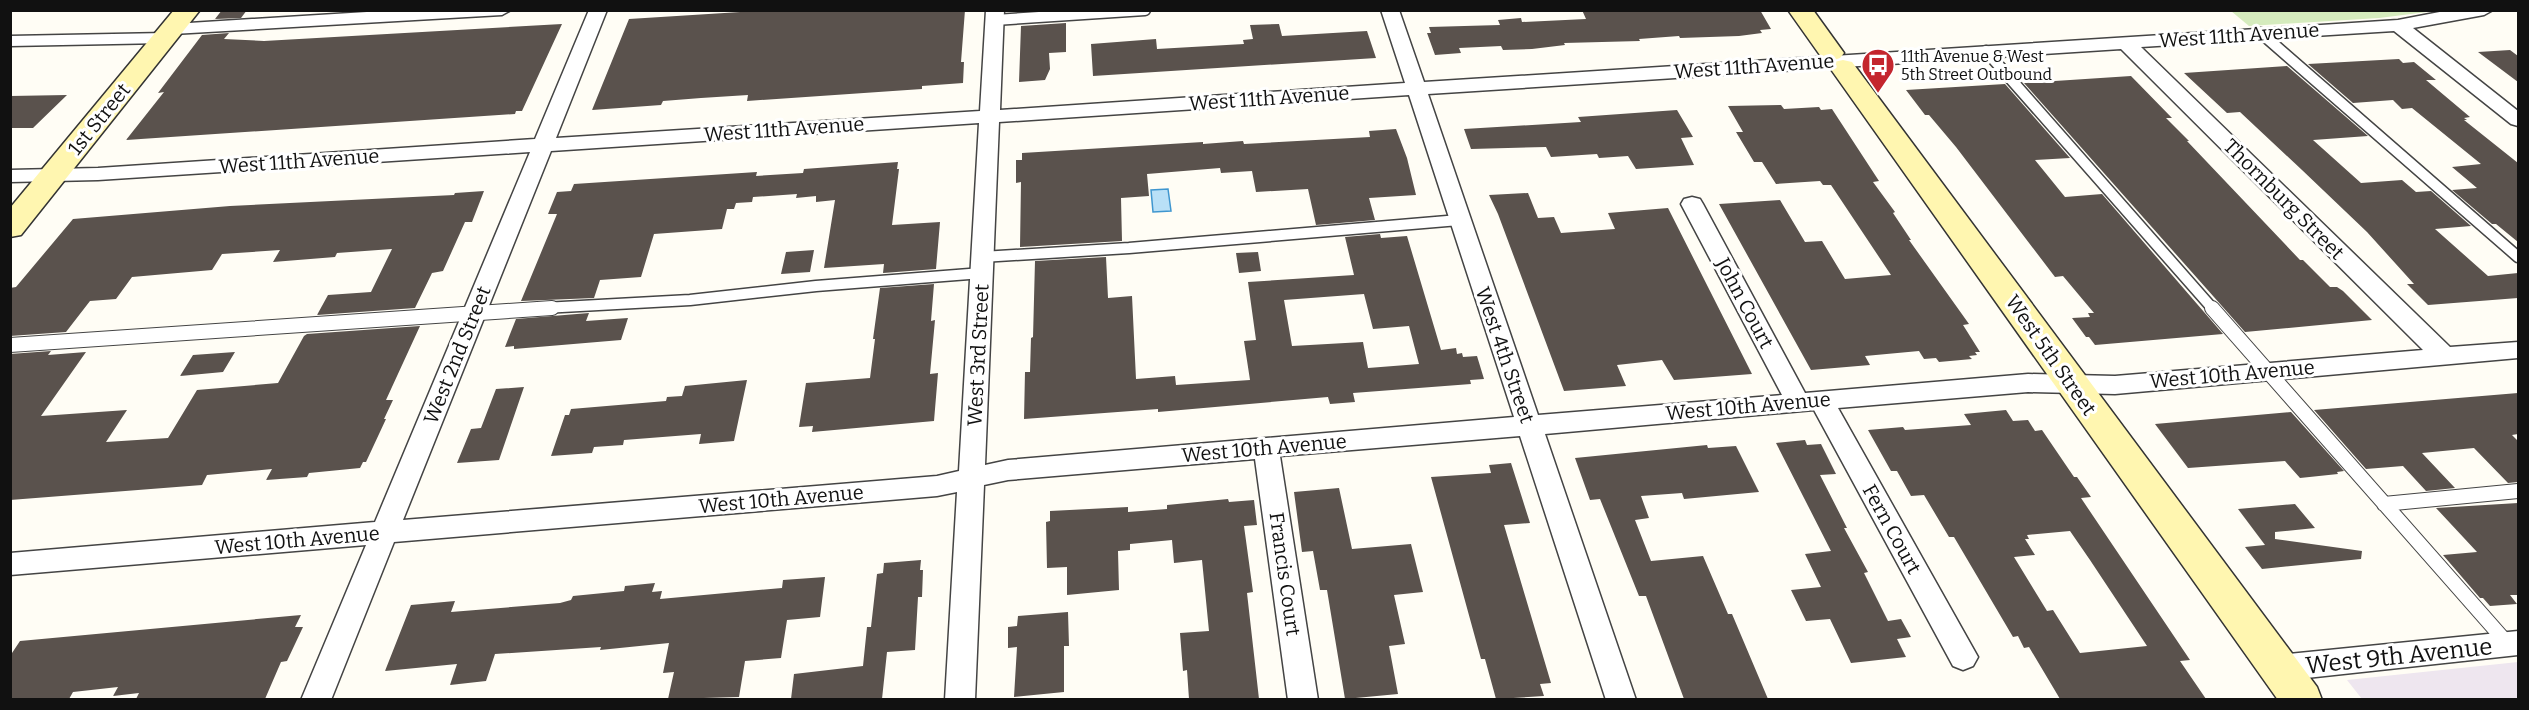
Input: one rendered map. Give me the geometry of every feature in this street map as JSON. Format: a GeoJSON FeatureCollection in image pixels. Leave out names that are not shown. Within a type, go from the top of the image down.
{"type":"FeatureCollection","features":[{"type":"Feature","properties":{"kind":"street"},"geometry":{"type":"LineString","coordinates":[[176,26],[502,10]]}},
{"type":"Feature","properties":{"kind":"street","name":"West 2nd Street"},"geometry":{"type":"LineString","coordinates":[[316,699],[598,10]]}},
{"type":"Feature","properties":{"kind":"street","name":"West 4th Street"},"geometry":{"type":"LineString","coordinates":[[1390,10],[1622,699]]}},
{"type":"Feature","properties":{"kind":"street","name":"West 5th Street"},"geometry":{"type":"LineString","coordinates":[[1800,10],[2302,699]]}},
{"type":"Feature","properties":{"kind":"street","name":"West 11th Avenue"},"geometry":{"type":"LineString","coordinates":[[10,176],[53,176],[2398,25],[2484,10]]}},
{"type":"Feature","properties":{"kind":"street","name":"West 3rd Street"},"geometry":{"type":"LineString","coordinates":[[960,699],[995,15]]}},
{"type":"Feature","properties":{"kind":"street"},"geometry":{"type":"LineString","coordinates":[[2398,25],[2518,120]]}},
{"type":"Feature","properties":{"kind":"street","name":"1st Street"},"geometry":{"type":"LineString","coordinates":[[10,228],[176,26]]}},
{"type":"Feature","properties":{"kind":"street","name":"Thornburg Street"},"geometry":{"type":"LineString","coordinates":[[2125,42],[2444,356]]}},
{"type":"Feature","properties":{"kind":"street","name":"John Court"},"geometry":{"type":"LineString","coordinates":[[1692,204],[1810,401]]}},
{"type":"Feature","properties":{"kind":"street","name":"West 10th Avenue"},"geometry":{"type":"LineString","coordinates":[[10,564],[937,486],[1008,470],[1810,401],[2028,383],[2115,385],[2518,350]]}},
{"type":"Feature","properties":{"kind":"street","name":"Fern Court"},"geometry":{"type":"LineString","coordinates":[[1810,401],[1963,657]]}},
{"type":"Feature","properties":{"kind":"street","name":"Francis Court"},"geometry":{"type":"LineString","coordinates":[[1266,448],[1303,699]]}},
{"type":"Feature","properties":{"kind":"street","name":"West 9th Avenue"},"geometry":{"type":"LineString","coordinates":[[2279,668],[2513,644]]}},
{"type":"Feature","properties":{"kind":"lane"},"geometry":{"type":"LineString","coordinates":[[995,15],[1145,10]]}},
{"type":"Feature","properties":{"kind":"lane"},"geometry":{"type":"LineString","coordinates":[[10,41],[176,26]]}},
{"type":"Feature","properties":{"kind":"lane"},"geometry":{"type":"LineString","coordinates":[[2261,33],[2518,256]]}},
{"type":"Feature","properties":{"kind":"lane"},"geometry":{"type":"LineString","coordinates":[[1986,51],[2384,504],[2513,644]]}},
{"type":"Feature","properties":{"kind":"lane"},"geometry":{"type":"LineString","coordinates":[[10,345],[474,312],[690,300],[1129,248],[1459,220]]}},
{"type":"Feature","properties":{"kind":"lane"},"geometry":{"type":"LineString","coordinates":[[2384,504],[2518,491]]}},
{"type":"Feature","properties":{"kind":"shaded area"},"geometry":{"type":"Polygon","coordinates":[[[2518,662],[2518,699],[2362,699],[2347,680],[2518,662]]]}},
{"type":"Feature","properties":{"kind":"green space"},"geometry":{"type":"Polygon","coordinates":[[[2231,11],[2435,11],[2379,18],[2249,26],[2231,11]]]}},
{"type":"Feature","properties":{"kind":"water"},"geometry":{"type":"Polygon","coordinates":[[[1168,189],[1171,211],[1153,212],[1151,190],[1168,189]]]}},
{"type":"Feature","properties":{"kind":"building"},"geometry":{"type":"Polygon","coordinates":[[[222,10],[247,10],[241,18],[215,19],[222,10]]]}},
{"type":"Feature","properties":{"kind":"building"},"geometry":{"type":"Polygon","coordinates":[[[773,10],[965,10],[961,62],[964,62],[963,83],[922,86],[922,89],[747,101],[748,95],[701,98],[663,101],[661,105],[592,110],[629,19],[773,10]]]}},
{"type":"Feature","properties":{"kind":"building"},"geometry":{"type":"Polygon","coordinates":[[[1582,10],[1760,10],[1771,29],[1760,30],[1762,33],[1739,36],[1680,38],[1679,36],[1639,39],[1640,41],[1564,43],[1565,45],[1532,49],[1503,50],[1501,46],[1459,48],[1461,53],[1435,55],[1427,33],[1431,33],[1429,27],[1500,25],[1498,20],[1521,18],[1522,22],[1586,19],[1582,10]]]}},
{"type":"Feature","properties":{"kind":"building"},"geometry":{"type":"Polygon","coordinates":[[[1066,23],[1066,52],[1049,53],[1050,69],[1045,80],[1019,82],[1021,26],[1066,23]]]}},
{"type":"Feature","properties":{"kind":"building"},"geometry":{"type":"Polygon","coordinates":[[[562,24],[522,111],[516,111],[515,114],[126,140],[164,92],[158,93],[202,35],[229,33],[224,39],[264,41],[562,24]]]}},
{"type":"Feature","properties":{"kind":"building"},"geometry":{"type":"Polygon","coordinates":[[[1279,24],[1282,36],[1367,31],[1376,58],[1093,76],[1091,44],[1156,39],[1157,49],[1244,44],[1243,40],[1253,39],[1250,25],[1279,24]]]}},
{"type":"Feature","properties":{"kind":"building"},"geometry":{"type":"Polygon","coordinates":[[[2510,50],[2518,56],[2518,82],[2478,52],[2510,50]]]}},
{"type":"Feature","properties":{"kind":"building"},"geometry":{"type":"Polygon","coordinates":[[[2399,59],[2403,63],[2414,62],[2436,80],[2426,80],[2470,117],[2464,120],[2518,163],[2518,242],[2496,224],[2492,224],[2452,190],[2477,188],[2452,167],[2481,164],[2412,108],[2402,109],[2393,100],[2353,103],[2308,64],[2399,59]]]}},
{"type":"Feature","properties":{"kind":"building"},"geometry":{"type":"Polygon","coordinates":[[[2287,66],[2368,136],[2313,140],[2361,183],[2402,180],[2416,192],[2431,191],[2471,226],[2435,229],[2488,276],[2518,273],[2518,298],[2428,305],[2407,284],[2414,284],[2367,232],[2302,170],[2240,112],[2227,113],[2184,73],[2287,66]]]}},
{"type":"Feature","properties":{"kind":"building"},"geometry":{"type":"Polygon","coordinates":[[[2131,76],[2172,118],[2166,118],[2189,141],[2187,141],[2300,260],[2303,260],[2330,287],[2337,287],[2343,291],[2372,320],[2245,332],[2024,83],[2131,76]]]}},
{"type":"Feature","properties":{"kind":"building"},"geometry":{"type":"Polygon","coordinates":[[[2005,84],[2070,158],[2035,160],[2065,197],[2102,194],[2223,334],[2095,345],[2089,337],[2086,337],[2072,318],[2090,317],[2088,313],[2094,313],[2063,276],[2055,277],[1956,147],[1929,115],[1925,115],[1906,90],[2005,84]]]}},
{"type":"Feature","properties":{"kind":"building"},"geometry":{"type":"Polygon","coordinates":[[[67,95],[33,128],[10,128],[10,96],[67,95]]]}},
{"type":"Feature","properties":{"kind":"building"},"geometry":{"type":"Polygon","coordinates":[[[1781,105],[1784,109],[1819,107],[1821,110],[1832,109],[1879,181],[1873,182],[1895,212],[1893,213],[1911,240],[1909,240],[1969,324],[1963,325],[1980,352],[1969,356],[1972,359],[1939,362],[1936,358],[1924,359],[1919,351],[1865,356],[1870,365],[1811,370],[1719,204],[1780,200],[1805,242],[1822,241],[1845,279],[1891,275],[1831,185],[1823,185],[1820,181],[1776,184],[1762,162],[1754,162],[1736,132],[1743,132],[1728,106],[1781,105]]]}},
{"type":"Feature","properties":{"kind":"building"},"geometry":{"type":"Polygon","coordinates":[[[1677,110],[1693,137],[1681,138],[1694,165],[1636,169],[1628,156],[1599,158],[1597,154],[1551,157],[1546,147],[1471,149],[1464,129],[1581,122],[1578,117],[1677,110]]]}},
{"type":"Feature","properties":{"kind":"building"},"geometry":{"type":"Polygon","coordinates":[[[1396,129],[1407,158],[1416,195],[1369,198],[1375,220],[1316,225],[1308,189],[1256,192],[1252,171],[1221,173],[1220,168],[1147,174],[1149,196],[1121,198],[1122,241],[1020,247],[1021,182],[1016,183],[1016,160],[1022,160],[1022,153],[1203,142],[1203,144],[1243,141],[1244,144],[1370,137],[1369,131],[1396,129]]]}},
{"type":"Feature","properties":{"kind":"building"},"geometry":{"type":"Polygon","coordinates":[[[898,162],[892,225],[940,222],[936,269],[883,273],[884,264],[824,268],[835,200],[816,202],[816,196],[796,198],[797,194],[753,197],[752,202],[736,203],[734,209],[727,209],[722,229],[654,234],[641,277],[600,280],[594,298],[521,301],[557,214],[548,214],[557,192],[571,191],[574,184],[757,172],[756,176],[803,173],[804,169],[898,162]]]}},
{"type":"Feature","properties":{"kind":"building"},"geometry":{"type":"Polygon","coordinates":[[[484,191],[472,222],[465,222],[443,271],[432,273],[415,308],[317,315],[328,295],[371,292],[392,249],[337,253],[335,257],[273,262],[280,250],[222,254],[212,270],[132,277],[116,299],[90,301],[66,332],[10,336],[10,288],[16,287],[73,219],[230,206],[454,195],[455,193],[484,191]]]}},
{"type":"Feature","properties":{"kind":"building"},"geometry":{"type":"Polygon","coordinates":[[[1528,193],[1538,218],[1554,217],[1561,233],[1615,229],[1608,213],[1668,208],[1752,374],[1674,380],[1662,360],[1617,365],[1626,386],[1564,391],[1489,195],[1528,193]]]}},
{"type":"Feature","properties":{"kind":"building"},"geometry":{"type":"Polygon","coordinates":[[[1380,234],[1381,238],[1407,236],[1441,350],[1456,348],[1457,354],[1462,353],[1463,357],[1477,356],[1484,379],[1470,380],[1471,384],[1353,393],[1355,402],[1330,404],[1328,397],[1158,412],[1158,409],[1024,419],[1025,372],[1030,372],[1031,338],[1033,337],[1035,261],[1106,257],[1108,298],[1132,296],[1136,379],[1175,376],[1176,385],[1250,380],[1244,341],[1256,340],[1248,282],[1354,275],[1345,237],[1380,234]],[[1364,294],[1284,300],[1292,346],[1363,342],[1368,368],[1419,364],[1409,326],[1373,329],[1364,294]]]}},
{"type":"Feature","properties":{"kind":"building"},"geometry":{"type":"Polygon","coordinates":[[[814,250],[810,272],[781,274],[786,252],[814,250]]]}},
{"type":"Feature","properties":{"kind":"building"},"geometry":{"type":"Polygon","coordinates":[[[1258,252],[1261,271],[1239,273],[1236,253],[1258,252]]]}},
{"type":"Feature","properties":{"kind":"building"},"geometry":{"type":"Polygon","coordinates":[[[934,284],[931,321],[935,320],[930,374],[938,373],[934,421],[812,432],[813,426],[799,427],[806,383],[870,378],[880,288],[934,284]]]}},
{"type":"Feature","properties":{"kind":"building"},"geometry":{"type":"Polygon","coordinates":[[[589,313],[586,321],[628,318],[621,340],[514,349],[514,346],[505,347],[516,319],[589,313]]]}},
{"type":"Feature","properties":{"kind":"building"},"geometry":{"type":"Polygon","coordinates":[[[420,326],[386,400],[393,400],[384,419],[386,419],[366,462],[363,462],[360,468],[309,473],[307,477],[266,480],[272,469],[207,475],[202,485],[10,500],[10,354],[51,351],[48,355],[86,352],[41,416],[127,410],[106,442],[168,438],[197,390],[278,383],[307,334],[420,326]]]}},
{"type":"Feature","properties":{"kind":"building"},"geometry":{"type":"Polygon","coordinates":[[[235,352],[223,372],[180,376],[193,355],[235,352]]]}},
{"type":"Feature","properties":{"kind":"building"},"geometry":{"type":"Polygon","coordinates":[[[747,380],[734,441],[699,444],[701,434],[624,440],[623,445],[594,447],[592,453],[551,456],[565,415],[569,415],[571,409],[666,401],[667,397],[682,396],[685,386],[747,380]]]}},
{"type":"Feature","properties":{"kind":"building"},"geometry":{"type":"Polygon","coordinates":[[[524,387],[499,460],[457,463],[471,429],[481,428],[496,389],[524,387]]]}},
{"type":"Feature","properties":{"kind":"building"},"geometry":{"type":"Polygon","coordinates":[[[2518,393],[2518,434],[2512,435],[2518,441],[2518,482],[2508,483],[2474,448],[2422,453],[2455,488],[2426,491],[2403,466],[2366,469],[2314,410],[2518,393]]]}},
{"type":"Feature","properties":{"kind":"building"},"geometry":{"type":"Polygon","coordinates":[[[2006,410],[2013,421],[2028,420],[2035,431],[2042,430],[2074,477],[2077,477],[2091,497],[2081,498],[2190,660],[2180,661],[2206,699],[2060,699],[2029,647],[2024,648],[2018,636],[2013,637],[1954,537],[1949,537],[1924,495],[1911,496],[1897,471],[1891,471],[1868,430],[1971,425],[1964,414],[2006,410]],[[2070,531],[2027,535],[2029,539],[2025,539],[2035,555],[2014,557],[2047,611],[2053,610],[2080,653],[2147,646],[2070,531]]]}},
{"type":"Feature","properties":{"kind":"building"},"geometry":{"type":"Polygon","coordinates":[[[2291,412],[2344,471],[2337,472],[2338,474],[2300,478],[2285,461],[2188,468],[2155,424],[2291,412]]]}},
{"type":"Feature","properties":{"kind":"building"},"geometry":{"type":"Polygon","coordinates":[[[1805,440],[1807,445],[1821,444],[1836,474],[1820,475],[1847,528],[1844,528],[1868,572],[1864,573],[1888,621],[1901,619],[1911,637],[1897,639],[1906,657],[1851,663],[1830,619],[1806,621],[1791,590],[1821,587],[1805,554],[1831,551],[1776,443],[1805,440]]]}},
{"type":"Feature","properties":{"kind":"building"},"geometry":{"type":"Polygon","coordinates":[[[1707,445],[1708,448],[1736,446],[1759,492],[1684,499],[1682,493],[1641,496],[1649,518],[1635,520],[1651,561],[1703,556],[1728,614],[1732,614],[1768,699],[1684,699],[1646,596],[1639,596],[1600,499],[1590,500],[1575,458],[1707,445]]]}},
{"type":"Feature","properties":{"kind":"building"},"geometry":{"type":"Polygon","coordinates":[[[1511,463],[1530,523],[1504,525],[1551,683],[1540,684],[1544,696],[1496,699],[1485,659],[1481,659],[1431,477],[1491,473],[1489,465],[1511,463]]]}},
{"type":"Feature","properties":{"kind":"building"},"geometry":{"type":"Polygon","coordinates":[[[1339,488],[1352,549],[1411,544],[1423,592],[1394,595],[1405,644],[1389,646],[1398,694],[1345,699],[1327,590],[1320,590],[1313,551],[1302,552],[1294,492],[1339,488]]]}},
{"type":"Feature","properties":{"kind":"building"},"geometry":{"type":"Polygon","coordinates":[[[1228,499],[1229,502],[1254,500],[1257,525],[1244,526],[1253,592],[1247,593],[1259,699],[1189,699],[1187,670],[1183,671],[1180,633],[1209,631],[1202,560],[1174,563],[1172,540],[1130,544],[1130,550],[1118,551],[1119,590],[1067,595],[1067,567],[1047,568],[1046,522],[1050,521],[1050,511],[1128,507],[1128,512],[1167,509],[1167,505],[1228,499]]]}},
{"type":"Feature","properties":{"kind":"building"},"geometry":{"type":"Polygon","coordinates":[[[2518,503],[2518,595],[2510,595],[2517,604],[2490,606],[2483,598],[2480,598],[2443,555],[2477,552],[2436,508],[2518,503]]]}},
{"type":"Feature","properties":{"kind":"building"},"geometry":{"type":"Polygon","coordinates":[[[2295,504],[2315,528],[2275,532],[2275,539],[2362,551],[2361,559],[2262,569],[2245,547],[2265,545],[2238,509],[2295,504]]]}},
{"type":"Feature","properties":{"kind":"building"},"geometry":{"type":"Polygon","coordinates":[[[921,560],[922,597],[918,597],[915,650],[887,652],[882,699],[791,699],[794,674],[863,666],[867,627],[871,627],[877,574],[883,573],[884,563],[921,560]]]}},
{"type":"Feature","properties":{"kind":"building"},"geometry":{"type":"Polygon","coordinates":[[[825,577],[820,617],[787,620],[781,658],[745,661],[739,697],[668,699],[674,672],[663,673],[669,643],[600,650],[601,647],[495,654],[486,681],[450,685],[457,664],[385,671],[411,605],[455,601],[451,612],[560,603],[571,600],[573,596],[624,591],[625,586],[655,583],[652,592],[662,591],[660,599],[782,588],[783,580],[825,577]]]}},
{"type":"Feature","properties":{"kind":"building"},"geometry":{"type":"Polygon","coordinates":[[[1068,612],[1069,646],[1064,646],[1064,692],[1014,697],[1017,647],[1008,648],[1008,627],[1017,626],[1018,616],[1068,612]]]}},
{"type":"Feature","properties":{"kind":"building"},"geometry":{"type":"Polygon","coordinates":[[[301,615],[295,627],[303,627],[287,661],[281,662],[265,699],[136,699],[139,693],[113,696],[118,687],[73,692],[69,699],[10,699],[10,656],[20,641],[301,615]]]}},
{"type":"Feature","properties":{"kind":"place","name":"11th Avenue & West 5th Street Outbound"},"geometry":{"type":"Point","coordinates":[1878,94]}}]}
